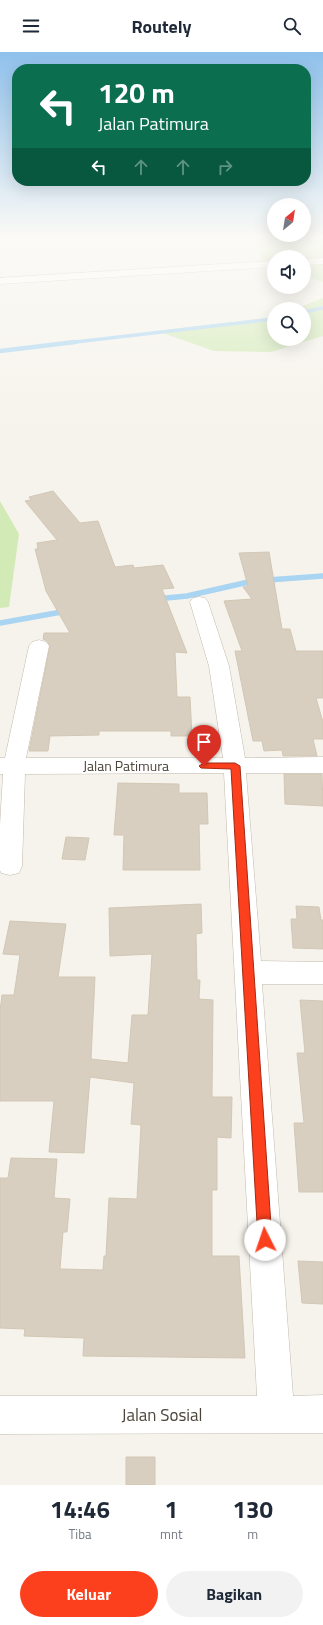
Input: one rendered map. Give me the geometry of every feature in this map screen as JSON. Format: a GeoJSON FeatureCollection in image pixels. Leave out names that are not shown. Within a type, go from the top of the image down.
{"type":"FeatureCollection","features":[{"type":"Feature","properties":{"kind":"street"},"geometry":{"type":"LineString","coordinates":[[199,602],[219,666],[235,766],[276,1414]]}},
{"type":"Feature","properties":{"kind":"street"},"geometry":{"type":"LineString","coordinates":[[10,866],[7,766],[39,646]]}},
{"type":"Feature","properties":{"kind":"street","name":"Jalan Patimura"},"geometry":{"type":"LineString","coordinates":[[7,766],[323,765]]}},
{"type":"Feature","properties":{"kind":"street"},"geometry":{"type":"LineString","coordinates":[[248,972],[323,973]]}},
{"type":"Feature","properties":{"kind":"street","name":"Jalan Sosial"},"geometry":{"type":"LineString","coordinates":[[0,1415],[323,1414]]}},
{"type":"Feature","properties":{"kind":"green space"},"geometry":{"type":"Polygon","coordinates":[[[313,302],[323,302],[323,336],[311,340],[311,303],[313,302]]]}},
{"type":"Feature","properties":{"kind":"green space"},"geometry":{"type":"Polygon","coordinates":[[[267,318],[267,346],[290,346],[271,352],[214,351],[157,331],[267,318]]]}},
{"type":"Feature","properties":{"kind":"green space"},"geometry":{"type":"Polygon","coordinates":[[[0,501],[19,534],[9,607],[0,608],[0,501]]]}},
{"type":"Feature","properties":{"kind":"building"},"geometry":{"type":"Polygon","coordinates":[[[53,491],[80,523],[98,521],[115,567],[133,565],[134,568],[163,565],[174,588],[162,589],[187,653],[175,652],[177,697],[190,697],[192,736],[171,736],[171,731],[99,731],[99,735],[50,736],[48,751],[29,751],[50,646],[47,641],[43,639],[44,633],[70,633],[46,591],[35,549],[38,549],[37,543],[57,540],[25,501],[31,500],[29,497],[53,491]]]}},
{"type":"Feature","properties":{"kind":"building"},"geometry":{"type":"Polygon","coordinates":[[[269,552],[282,629],[290,629],[296,651],[323,651],[323,698],[316,698],[323,722],[323,739],[313,739],[317,756],[283,756],[282,750],[264,751],[262,741],[253,741],[235,651],[242,651],[224,601],[252,599],[243,587],[248,586],[239,553],[269,552]]]}},
{"type":"Feature","properties":{"kind":"building"},"geometry":{"type":"Polygon","coordinates":[[[284,774],[322,774],[323,806],[285,804],[284,774]]]}},
{"type":"Feature","properties":{"kind":"building"},"geometry":{"type":"Polygon","coordinates":[[[118,783],[179,784],[179,793],[207,793],[208,824],[199,824],[200,870],[123,870],[124,835],[114,835],[118,783]]]}},
{"type":"Feature","properties":{"kind":"building"},"geometry":{"type":"Polygon","coordinates":[[[66,837],[89,838],[85,860],[62,859],[66,837]]]}},
{"type":"Feature","properties":{"kind":"building"},"geometry":{"type":"Polygon","coordinates":[[[201,904],[202,933],[196,934],[197,980],[200,980],[199,999],[213,1000],[212,1097],[232,1097],[231,1138],[217,1137],[217,1190],[212,1190],[212,1256],[239,1256],[245,1358],[83,1356],[84,1338],[24,1336],[25,1329],[0,1328],[0,1178],[8,1178],[11,1158],[57,1159],[54,1198],[70,1199],[67,1232],[63,1232],[60,1269],[103,1270],[104,1256],[106,1256],[109,1198],[137,1199],[141,1125],[131,1124],[134,1083],[90,1077],[84,1153],[49,1152],[54,1101],[0,1101],[0,1011],[2,995],[14,995],[20,955],[3,954],[10,921],[66,924],[58,977],[95,977],[91,1059],[128,1063],[132,1015],[148,1015],[152,954],[110,956],[109,908],[201,904]]]}},
{"type":"Feature","properties":{"kind":"building"},"geometry":{"type":"Polygon","coordinates":[[[296,906],[319,907],[321,920],[323,920],[323,949],[293,948],[291,919],[297,919],[296,906]]]}},
{"type":"Feature","properties":{"kind":"building"},"geometry":{"type":"Polygon","coordinates":[[[300,1000],[323,1001],[323,1192],[299,1192],[294,1123],[304,1123],[297,1053],[305,1053],[300,1000]]]}},
{"type":"Feature","properties":{"kind":"building"},"geometry":{"type":"Polygon","coordinates":[[[298,1261],[323,1262],[323,1304],[302,1303],[298,1261]]]}},
{"type":"Feature","properties":{"kind":"building"},"geometry":{"type":"Polygon","coordinates":[[[126,1457],[155,1457],[155,1485],[126,1485],[126,1457]]]}},
{"type":"Feature","properties":{"kind":"waterway"},"geometry":{"type":"LineString","coordinates":[[311,311],[323,308]]}},
{"type":"Feature","properties":{"kind":"waterway"},"geometry":{"type":"LineString","coordinates":[[67,343],[267,320]]}},
{"type":"Feature","properties":{"kind":"waterway"},"geometry":{"type":"LineString","coordinates":[[0,351],[75,342]]}},
{"type":"Feature","properties":{"kind":"waterway"},"geometry":{"type":"LineString","coordinates":[[156,599],[187,596],[253,581],[323,576]]}},
{"type":"Feature","properties":{"kind":"waterway"},"geometry":{"type":"LineString","coordinates":[[0,623],[67,611]]}},
{"type":"Feature","properties":{"kind":"route"},"geometry":{"type":"LineString","coordinates":[[204,766],[235,766],[265,1240]]}}]}
